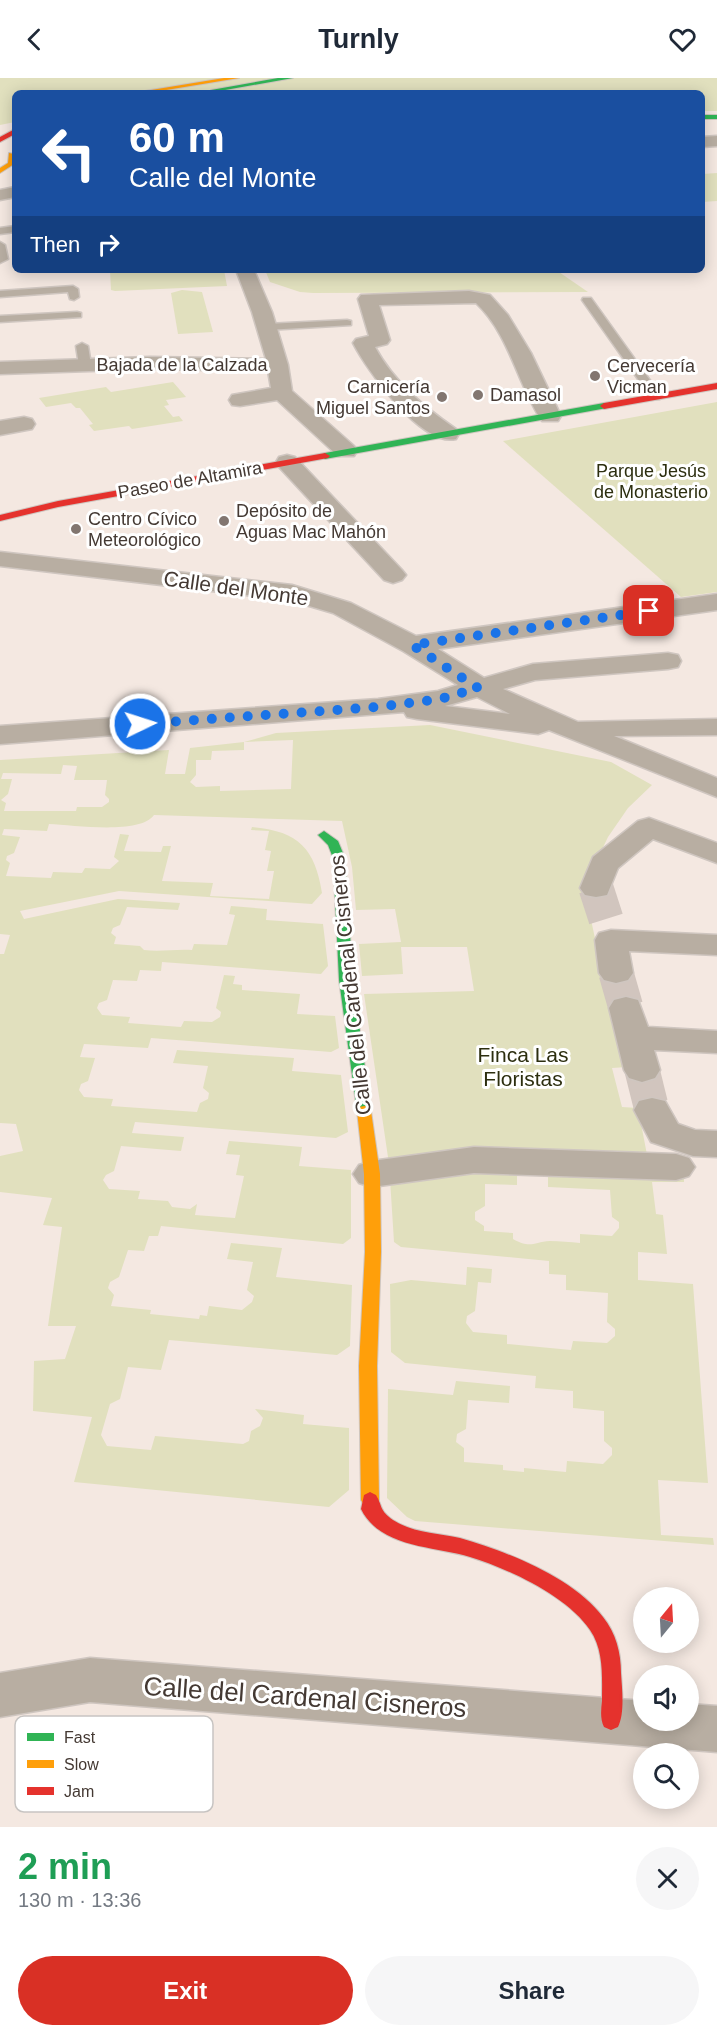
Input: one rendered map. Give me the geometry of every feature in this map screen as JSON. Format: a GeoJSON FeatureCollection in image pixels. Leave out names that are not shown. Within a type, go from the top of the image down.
{"type":"FeatureCollection","features":[{"type":"Feature","properties":{"kind":"main road"},"geometry":{"type":"LineString","coordinates":[[156,90],[236,78]]}},
{"type":"Feature","properties":{"kind":"main road"},"geometry":{"type":"LineString","coordinates":[[212,90],[290,78]]}},
{"type":"Feature","properties":{"kind":"main road"},"geometry":{"type":"LineString","coordinates":[[0,171],[11,164],[5,150],[12,137]]}},
{"type":"Feature","properties":{"kind":"main road","name":"Paseo de Altamira"},"geometry":{"type":"LineString","coordinates":[[0,518],[58,504],[717,386]]}},
{"type":"Feature","properties":{"kind":"main road","name":"Paseo de Altamira"},"geometry":{"type":"LineString","coordinates":[[0,508],[58,504]]}},
{"type":"Feature","properties":{"kind":"main road","name":"Calle del Cardenal Cisneros"},"geometry":{"type":"LineString","coordinates":[[324,835],[334,844],[339,858],[346,980],[372,1174],[373,1252],[369,1366],[370,1509],[377,1522],[393,1530],[461,1546],[525,1570],[558,1587],[603,1631],[610,1656],[611,1721]]}},
{"type":"Feature","properties":{"kind":"street","name":"Bajada de la Calzada"},"geometry":{"type":"LineString","coordinates":[[247,273],[267,327],[278,365],[282,393],[346,451]]}},
{"type":"Feature","properties":{"kind":"street"},"geometry":{"type":"LineString","coordinates":[[448,434],[395,390],[374,366],[363,343],[380,340],[368,299],[469,297],[482,299],[524,359],[549,416]]}},
{"type":"Feature","properties":{"kind":"street","name":"Bajada de la Calzada"},"geometry":{"type":"LineString","coordinates":[[0,376],[51,367],[84,356],[278,365]]}},
{"type":"Feature","properties":{"kind":"street","name":"Bajada de la Calzada"},"geometry":{"type":"LineString","coordinates":[[0,368],[51,367]]}},
{"type":"Feature","properties":{"kind":"street","name":"Bajada de la Calzada"},"geometry":{"type":"LineString","coordinates":[[240,400],[282,393]]}},
{"type":"Feature","properties":{"kind":"street"},"geometry":{"type":"LineString","coordinates":[[0,428],[24,424]]}},
{"type":"Feature","properties":{"kind":"street","name":"Paseo de Altamira"},"geometry":{"type":"LineString","coordinates":[[287,462],[393,575]]}},
{"type":"Feature","properties":{"kind":"street","name":"Calle del Monte"},"geometry":{"type":"LineString","coordinates":[[0,559],[292,593],[319,599],[342,608],[412,645],[490,695],[565,728],[630,751],[710,785]]}},
{"type":"Feature","properties":{"kind":"street"},"geometry":{"type":"LineString","coordinates":[[412,645],[717,602]]}},
{"type":"Feature","properties":{"kind":"street"},"geometry":{"type":"LineString","coordinates":[[672,607],[717,628]]}},
{"type":"Feature","properties":{"kind":"street"},"geometry":{"type":"LineString","coordinates":[[0,735],[378,707],[490,695],[533,672],[668,661]]}},
{"type":"Feature","properties":{"kind":"street"},"geometry":{"type":"LineString","coordinates":[[455,716],[480,712],[490,695]]}},
{"type":"Feature","properties":{"kind":"street"},"geometry":{"type":"LineString","coordinates":[[378,707],[511,725],[565,728],[717,727]]}},
{"type":"Feature","properties":{"kind":"street"},"geometry":{"type":"LineString","coordinates":[[710,785],[698,767],[701,754],[717,740]]}},
{"type":"Feature","properties":{"kind":"street"},"geometry":{"type":"LineString","coordinates":[[596,888],[604,864],[649,826],[717,854]]}},
{"type":"Feature","properties":{"kind":"street"},"geometry":{"type":"LineString","coordinates":[[616,973],[608,929],[717,945]]}},
{"type":"Feature","properties":{"kind":"street"},"geometry":{"type":"LineString","coordinates":[[634,1039],[717,1042]]}},
{"type":"Feature","properties":{"kind":"street"},"geometry":{"type":"LineString","coordinates":[[652,1110],[664,1133],[693,1143],[717,1144]]}},
{"type":"Feature","properties":{"kind":"street"},"geometry":{"type":"LineString","coordinates":[[372,1174],[474,1160],[675,1167]]}},
{"type":"Feature","properties":{"kind":"street","name":"Calle del Cardenal Cisneros"},"geometry":{"type":"LineString","coordinates":[[0,1695],[90,1680],[218,1692],[349,1698],[717,1729]]}},
{"type":"Feature","properties":{"kind":"lane"},"geometry":{"type":"LineString","coordinates":[[0,245],[3,260],[0,260]]}},
{"type":"Feature","properties":{"kind":"lane"},"geometry":{"type":"LineString","coordinates":[[0,294],[73,289],[74,297]]}},
{"type":"Feature","properties":{"kind":"lane"},"geometry":{"type":"LineString","coordinates":[[588,300],[656,397]]}},
{"type":"Feature","properties":{"kind":"lane"},"geometry":{"type":"LineString","coordinates":[[0,319],[77,316]]}},
{"type":"Feature","properties":{"kind":"lane"},"geometry":{"type":"LineString","coordinates":[[267,327],[347,323]]}},
{"type":"Feature","properties":{"kind":"green space"},"geometry":{"type":"Polygon","coordinates":[[[0,78],[717,78],[717,111],[705,111],[705,90],[12,90],[12,123],[0,125],[0,78]]]}},
{"type":"Feature","properties":{"kind":"green space"},"geometry":{"type":"Polygon","coordinates":[[[717,173],[717,201],[705,202],[705,174],[717,173]]]}},
{"type":"Feature","properties":{"kind":"green space"},"geometry":{"type":"Polygon","coordinates":[[[110,273],[225,273],[227,286],[115,291],[111,290],[110,273]]]}},
{"type":"Feature","properties":{"kind":"green space"},"geometry":{"type":"Polygon","coordinates":[[[266,273],[560,273],[588,292],[313,293],[300,292],[270,282],[266,273]]]}},
{"type":"Feature","properties":{"kind":"green space"},"geometry":{"type":"Polygon","coordinates":[[[182,290],[202,292],[213,332],[178,334],[171,293],[182,290]]]}},
{"type":"Feature","properties":{"kind":"green space"},"geometry":{"type":"Polygon","coordinates":[[[173,382],[186,397],[166,400],[169,405],[164,406],[173,417],[179,416],[183,421],[132,429],[129,426],[94,431],[89,425],[93,424],[80,408],[76,408],[71,403],[46,407],[39,398],[106,387],[111,392],[173,382]]]}},
{"type":"Feature","properties":{"kind":"green space","name":"Parque Jesús de Monasterio"},"geometry":{"type":"Polygon","coordinates":[[[717,402],[717,592],[681,597],[503,441],[717,402]]]}},
{"type":"Feature","properties":{"kind":"green space","name":"Finca Las Floristas"},"geometry":{"type":"Polygon","coordinates":[[[430,725],[611,762],[652,785],[628,808],[608,837],[584,887],[602,971],[627,1067],[612,1068],[622,1107],[638,1108],[648,1160],[389,1164],[364,994],[474,991],[467,947],[401,947],[403,974],[362,976],[359,944],[401,942],[395,909],[356,910],[352,867],[342,821],[154,815],[135,825],[121,827],[49,824],[47,831],[4,829],[2,835],[20,837],[14,853],[7,856],[6,860],[10,863],[6,876],[51,878],[53,872],[82,873],[85,868],[110,869],[119,861],[114,857],[120,834],[129,835],[124,851],[161,852],[163,846],[171,846],[162,881],[213,883],[210,896],[269,899],[274,871],[267,871],[271,851],[265,850],[269,831],[251,830],[252,827],[268,829],[293,838],[309,853],[315,864],[322,893],[312,904],[119,891],[20,911],[24,919],[118,899],[180,903],[178,910],[127,907],[120,925],[113,928],[111,933],[116,937],[114,944],[140,946],[150,951],[192,950],[194,944],[227,945],[235,915],[229,914],[231,906],[267,909],[266,920],[323,924],[328,966],[321,974],[162,962],[161,971],[140,970],[137,981],[113,980],[107,1000],[99,1003],[97,1008],[102,1015],[130,1017],[128,1023],[181,1027],[184,1021],[212,1022],[220,1017],[221,1012],[216,1008],[224,975],[235,976],[233,984],[242,985],[242,990],[300,994],[297,1014],[335,1016],[339,1048],[331,1052],[151,1038],[148,1048],[84,1044],[80,1057],[95,1058],[88,1081],[81,1084],[79,1090],[84,1097],[113,1099],[111,1106],[197,1112],[200,1103],[208,1099],[209,1093],[203,1088],[208,1066],[173,1063],[177,1050],[294,1058],[292,1071],[341,1075],[348,1132],[336,1138],[135,1122],[132,1133],[184,1137],[181,1151],[121,1146],[114,1171],[106,1175],[103,1180],[109,1189],[140,1191],[138,1199],[168,1201],[172,1207],[190,1209],[197,1204],[195,1215],[235,1218],[244,1176],[236,1175],[240,1155],[226,1154],[229,1141],[302,1147],[299,1166],[351,1170],[351,1238],[343,1244],[161,1226],[158,1236],[149,1236],[144,1251],[128,1250],[119,1277],[110,1282],[108,1288],[114,1295],[111,1306],[151,1310],[150,1314],[199,1319],[200,1315],[207,1316],[209,1306],[242,1310],[252,1302],[254,1296],[247,1290],[253,1262],[227,1259],[231,1243],[282,1248],[276,1277],[352,1285],[350,1346],[337,1355],[169,1340],[161,1370],[128,1367],[120,1399],[110,1404],[101,1435],[107,1446],[151,1450],[155,1436],[243,1444],[249,1441],[251,1431],[260,1426],[263,1418],[255,1409],[304,1415],[303,1424],[349,1428],[349,1490],[329,1507],[74,1482],[92,1417],[33,1411],[34,1361],[65,1359],[76,1326],[48,1326],[62,1227],[43,1225],[52,1198],[0,1192],[0,1156],[23,1151],[16,1124],[0,1123],[0,954],[4,954],[10,935],[0,934],[0,760],[169,750],[165,774],[185,774],[190,748],[244,742],[276,733],[430,725]],[[293,740],[244,742],[244,750],[212,751],[211,760],[196,760],[196,775],[190,782],[196,787],[220,786],[220,791],[291,789],[293,740]],[[63,765],[61,774],[3,773],[1,779],[12,779],[8,794],[1,800],[6,803],[4,811],[76,811],[77,807],[102,807],[109,802],[105,795],[107,780],[74,780],[77,766],[63,765]]]}},
{"type":"Feature","properties":{"kind":"green space"},"geometry":{"type":"Polygon","coordinates":[[[517,1168],[517,1185],[485,1184],[485,1206],[475,1212],[475,1220],[484,1226],[484,1231],[513,1233],[513,1239],[528,1244],[550,1241],[580,1243],[580,1234],[612,1236],[619,1228],[619,1222],[612,1217],[610,1190],[548,1187],[548,1170],[684,1174],[684,1182],[652,1182],[656,1214],[663,1215],[667,1254],[638,1252],[638,1280],[693,1284],[708,1483],[658,1480],[661,1535],[713,1538],[714,1545],[415,1521],[407,1517],[387,1498],[388,1389],[453,1395],[456,1381],[510,1386],[509,1403],[468,1400],[466,1429],[457,1434],[456,1442],[464,1448],[464,1462],[503,1465],[503,1470],[524,1472],[524,1468],[566,1472],[567,1461],[603,1464],[612,1455],[612,1448],[604,1441],[604,1411],[573,1408],[573,1391],[535,1388],[536,1376],[405,1363],[391,1352],[390,1284],[411,1280],[466,1285],[467,1267],[492,1269],[491,1283],[478,1282],[475,1311],[467,1316],[466,1323],[473,1332],[507,1335],[507,1344],[571,1350],[573,1341],[607,1343],[615,1336],[615,1329],[607,1322],[608,1293],[566,1290],[566,1275],[549,1274],[549,1261],[401,1247],[394,1242],[390,1179],[517,1168]]]}},
{"type":"Feature","properties":{"kind":"tunnel"},"geometry":{"type":"LineString","coordinates":[[596,888],[606,919]]}},
{"type":"Feature","properties":{"kind":"tunnel"},"geometry":{"type":"LineString","coordinates":[[616,973],[626,1008]]}},
{"type":"Feature","properties":{"kind":"tunnel"},"geometry":{"type":"LineString","coordinates":[[642,1070],[652,1110]]}},
{"type":"Feature","properties":{"kind":"traffic: fast"},"geometry":{"type":"LineString","coordinates":[[214,90],[290,78]]}},
{"type":"Feature","properties":{"kind":"traffic: fast"},"geometry":{"type":"LineString","coordinates":[[705,117],[717,117]]}},
{"type":"Feature","properties":{"kind":"traffic: fast"},"geometry":{"type":"LineString","coordinates":[[325,456],[604,406]]}},
{"type":"Feature","properties":{"kind":"traffic: fast"},"geometry":{"type":"LineString","coordinates":[[324,835],[334,844],[339,858],[346,980],[364,1111]]}},
{"type":"Feature","properties":{"kind":"traffic: slow"},"geometry":{"type":"LineString","coordinates":[[156,90],[236,78]]}},
{"type":"Feature","properties":{"kind":"traffic: slow"},"geometry":{"type":"LineString","coordinates":[[0,171],[11,164],[11,154]]}},
{"type":"Feature","properties":{"kind":"traffic: slow"},"geometry":{"type":"LineString","coordinates":[[364,1111],[372,1174],[373,1252],[368,1366],[370,1500]]}},
{"type":"Feature","properties":{"kind":"traffic: jam"},"geometry":{"type":"LineString","coordinates":[[0,140],[12,133]]}},
{"type":"Feature","properties":{"kind":"traffic: jam"},"geometry":{"type":"LineString","coordinates":[[604,406],[717,386]]}},
{"type":"Feature","properties":{"kind":"traffic: jam"},"geometry":{"type":"LineString","coordinates":[[0,518],[58,504],[325,456]]}},
{"type":"Feature","properties":{"kind":"traffic: jam"},"geometry":{"type":"LineString","coordinates":[[370,1500],[370,1509],[396,1531],[470,1549],[491,1557],[539,1578],[581,1607],[596,1622],[609,1649],[612,1680],[611,1721]]}},
{"type":"Feature","properties":{"kind":"place","name":"Cervecería Vicman"},"geometry":{"type":"Point","coordinates":[595,376]}},
{"type":"Feature","properties":{"kind":"place","name":"Damasol"},"geometry":{"type":"Point","coordinates":[478,395]}},
{"type":"Feature","properties":{"kind":"place","name":"Carnicería Miguel Santos"},"geometry":{"type":"Point","coordinates":[442,397]}},
{"type":"Feature","properties":{"kind":"place","name":"Depósito de Aguas Mac Mahón"},"geometry":{"type":"Point","coordinates":[224,521]}},
{"type":"Feature","properties":{"kind":"place","name":"Centro Cívico Meteorológico"},"geometry":{"type":"Point","coordinates":[76,529]}},
{"type":"Feature","properties":{"kind":"route"},"geometry":{"type":"LineString","coordinates":[[140,724],[378,707],[440,699],[478,688],[412,645],[649,611]]}}]}
